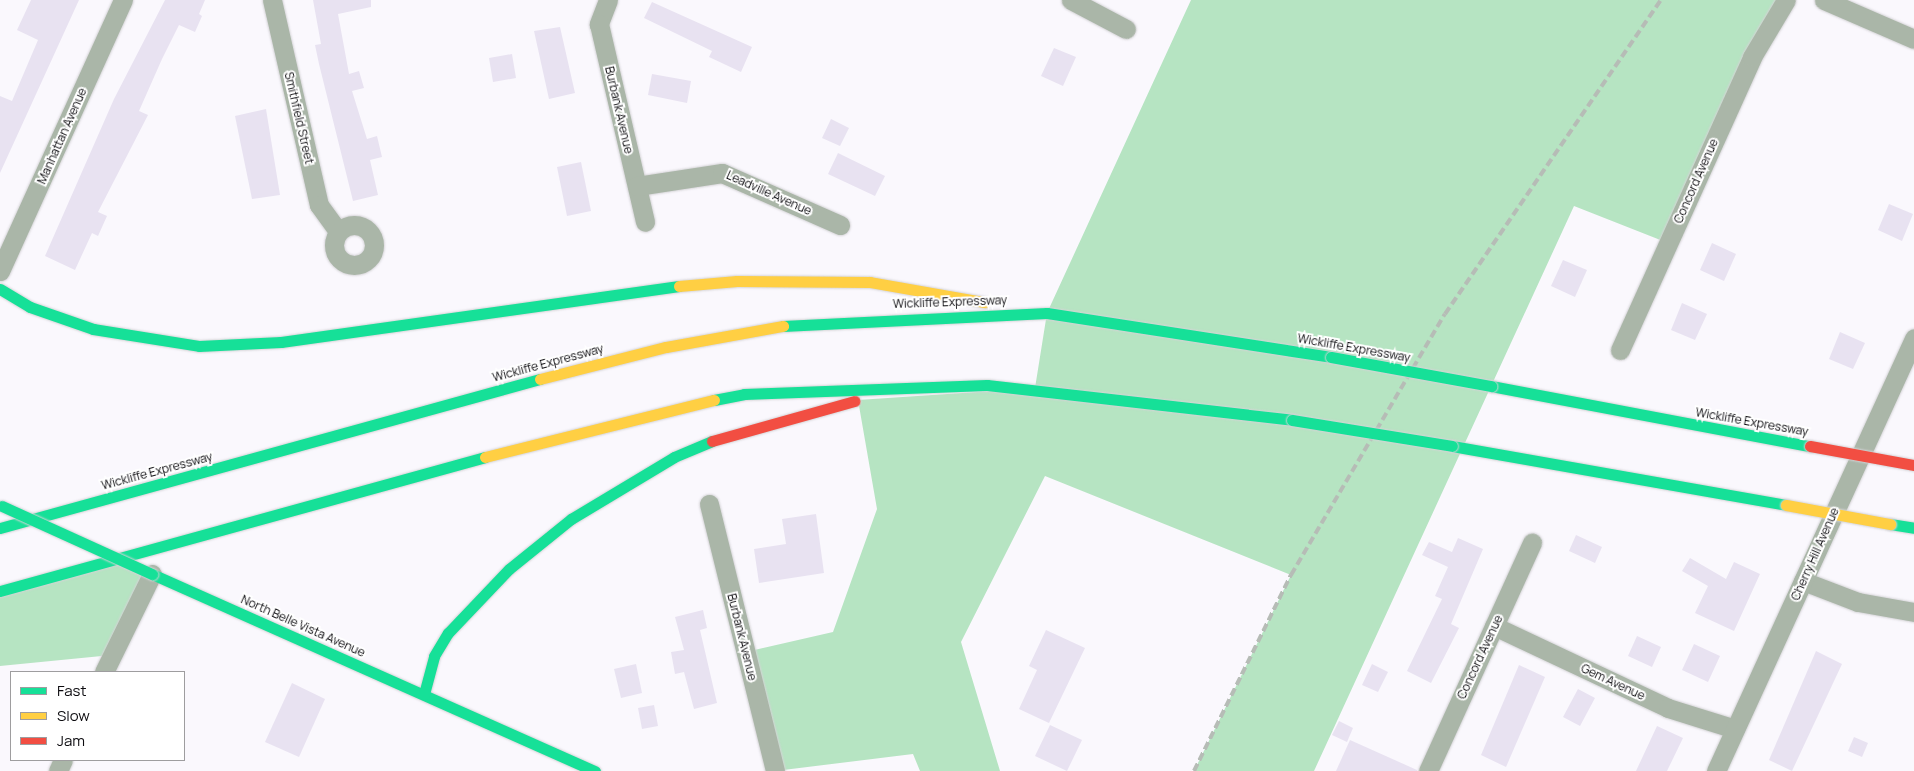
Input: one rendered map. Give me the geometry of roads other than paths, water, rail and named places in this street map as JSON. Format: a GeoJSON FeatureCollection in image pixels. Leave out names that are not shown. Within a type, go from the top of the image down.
{"type":"FeatureCollection","features":[{"type":"Feature","properties":{"kind":"main road"},"geometry":{"type":"LineString","coordinates":[[0,289],[30,307],[93,329],[200,346],[282,342],[620,292],[737,281],[870,282],[1047,313]]}},
{"type":"Feature","properties":{"kind":"main road","name":"Wickliffe Expressway"},"geometry":{"type":"LineString","coordinates":[[0,528],[666,346],[804,322],[1047,313],[1331,358],[1491,386],[1914,465]]}},
{"type":"Feature","properties":{"kind":"main road"},"geometry":{"type":"LineString","coordinates":[[424,694],[434,656],[448,633],[537,545],[617,488],[722,438],[786,417],[921,386]]}},
{"type":"Feature","properties":{"kind":"main road"},"geometry":{"type":"LineString","coordinates":[[0,591],[660,410],[744,394],[921,386],[1035,388],[1292,420],[1452,446],[1914,528]]}},
{"type":"Feature","properties":{"kind":"main road","name":"North Belle Vista Avenue"},"geometry":{"type":"LineString","coordinates":[[1,506],[595,771]]}},
{"type":"Feature","properties":{"kind":"street","name":"Manhattan Avenue"},"geometry":{"type":"LineString","coordinates":[[0,272],[123,0]]}},
{"type":"Feature","properties":{"kind":"street","name":"Smithfield Street"},"geometry":{"type":"LineString","coordinates":[[272,0],[319,205],[338,231]]}},
{"type":"Feature","properties":{"kind":"street","name":"Burbank Avenue"},"geometry":{"type":"LineString","coordinates":[[608,0],[599,24],[645,222]]}},
{"type":"Feature","properties":{"kind":"street"},"geometry":{"type":"LineString","coordinates":[[1071,0],[1126,29]]}},
{"type":"Feature","properties":{"kind":"street"},"geometry":{"type":"LineString","coordinates":[[1824,0],[1914,40]]}},
{"type":"Feature","properties":{"kind":"street","name":"Concord Avenue"},"geometry":{"type":"LineString","coordinates":[[1620,350],[1780,7]]}},
{"type":"Feature","properties":{"kind":"street","name":"Leadville Avenue"},"geometry":{"type":"LineString","coordinates":[[637,186],[722,173],[840,224]]}},
{"type":"Feature","properties":{"kind":"street","name":"Cherry Hill Avenue"},"geometry":{"type":"LineString","coordinates":[[1716,771],[1914,338]]}},
{"type":"Feature","properties":{"kind":"street","name":"Burbank Avenue"},"geometry":{"type":"LineString","coordinates":[[709,504],[775,771]]}},
{"type":"Feature","properties":{"kind":"street","name":"Concord Avenue"},"geometry":{"type":"LineString","coordinates":[[1428,771],[1532,542]]}},
{"type":"Feature","properties":{"kind":"street"},"geometry":{"type":"LineString","coordinates":[[104,671],[152,574]]}},
{"type":"Feature","properties":{"kind":"street"},"geometry":{"type":"LineString","coordinates":[[1803,581],[1858,602],[1914,612]]}},
{"type":"Feature","properties":{"kind":"street","name":"Gem Avenue"},"geometry":{"type":"LineString","coordinates":[[1494,626],[1668,708],[1735,729]]}},
{"type":"Feature","properties":{"kind":"railway"},"geometry":{"type":"LineString","coordinates":[[1194,771],[1291,575],[1445,314],[1661,0]]}}]}
